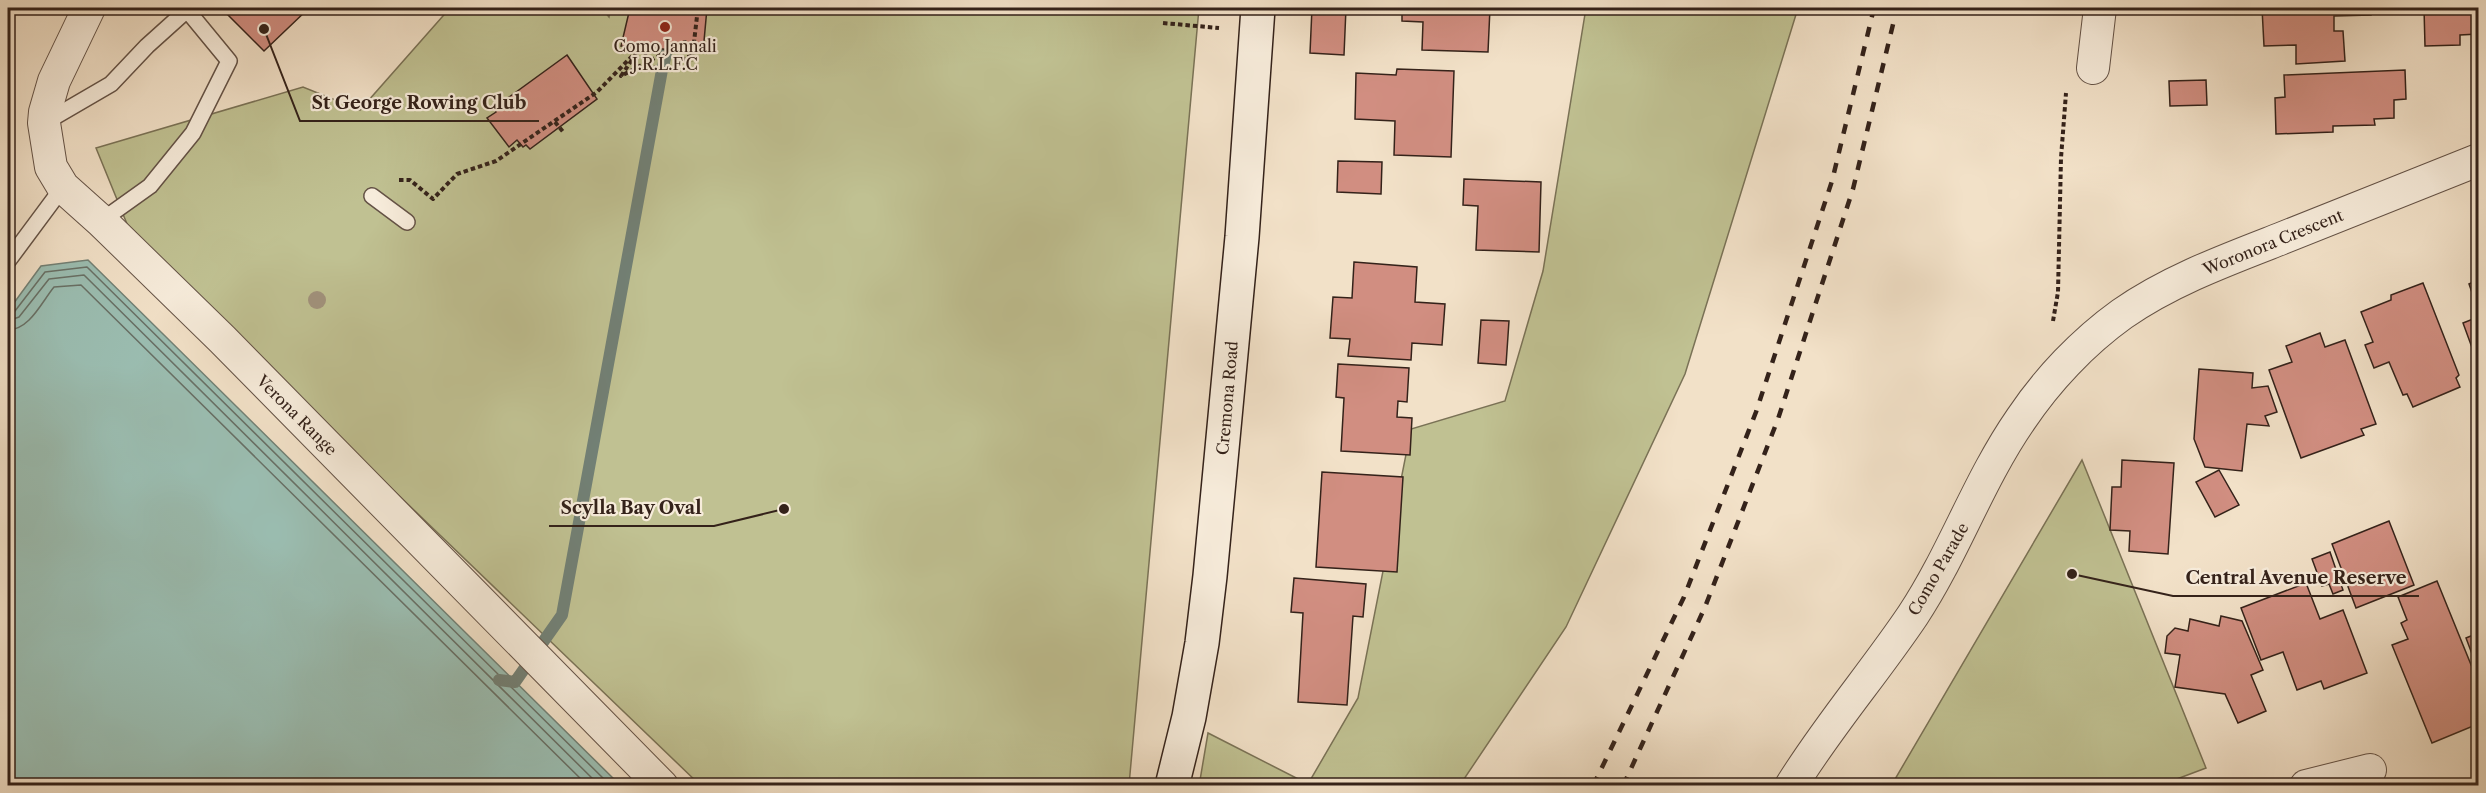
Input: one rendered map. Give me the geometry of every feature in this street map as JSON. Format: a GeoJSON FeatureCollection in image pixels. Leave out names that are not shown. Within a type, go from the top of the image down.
{"type":"FeatureCollection","features":[{"type":"Feature","properties":{"kind":"street","name":"Verona Range"},"geometry":{"type":"LineString","coordinates":[[88,8],[54,81],[44,123],[51,167],[63,188],[101,221],[222,339],[662,786]]}},
{"type":"Feature","properties":{"kind":"street"},"geometry":{"type":"LineString","coordinates":[[2093,68],[2100,8]]}},
{"type":"Feature","properties":{"kind":"street","name":"Cremona Road"},"geometry":{"type":"LineString","coordinates":[[1172,786],[1189,717],[1202,643],[1210,576],[1242,237],[1257,19]]}},
{"type":"Feature","properties":{"kind":"street","name":"Woronora Crescent"},"geometry":{"type":"LineString","coordinates":[[2080,350],[2122,314],[2176,283],[2228,259],[2478,160]]}},
{"type":"Feature","properties":{"kind":"street","name":"Como Parade"},"geometry":{"type":"LineString","coordinates":[[1791,786],[1809,756],[1913,614],[1955,542],[1993,466],[2020,419],[2050,381],[2080,350]]}},
{"type":"Feature","properties":{"kind":"street"},"geometry":{"type":"LineString","coordinates":[[2306,786],[2370,770]]}},
{"type":"Feature","properties":{"kind":"lane"},"geometry":{"type":"LineString","coordinates":[[44,123],[111,84],[147,46],[187,10],[229,62],[193,133],[150,186],[101,221]]}},
{"type":"Feature","properties":{"kind":"lane"},"geometry":{"type":"LineString","coordinates":[[8,261],[63,188]]}},
{"type":"Feature","properties":{"kind":"lane"},"geometry":{"type":"LineString","coordinates":[[372,196],[407,222]]}},
{"type":"Feature","properties":{"kind":"path"},"geometry":{"type":"LineString","coordinates":[[683,43],[691,62],[698,8]]}},
{"type":"Feature","properties":{"kind":"path"},"geometry":{"type":"LineString","coordinates":[[1164,23],[1257,19]]}},
{"type":"Feature","properties":{"kind":"path"},"geometry":{"type":"LineString","coordinates":[[640,48],[621,76],[683,43]]}},
{"type":"Feature","properties":{"kind":"path"},"geometry":{"type":"LineString","coordinates":[[682,61],[683,43]]}},
{"type":"Feature","properties":{"kind":"path"},"geometry":{"type":"LineString","coordinates":[[640,48],[654,67]]}},
{"type":"Feature","properties":{"kind":"path"},"geometry":{"type":"LineString","coordinates":[[390,181],[410,180],[434,199],[457,174],[496,161],[597,92],[640,48]]}},
{"type":"Feature","properties":{"kind":"path"},"geometry":{"type":"LineString","coordinates":[[2052,327],[2058,292],[2061,158],[2067,86],[2073,62],[2093,68]]}},
{"type":"Feature","properties":{"kind":"path"},"geometry":{"type":"LineString","coordinates":[[555,122],[564,134]]}},
{"type":"Feature","properties":{"kind":"green space"},"geometry":{"type":"Polygon","coordinates":[[[450,8],[602,8],[609,17],[611,8],[1199,8],[1129,785],[700,785],[134,241],[96,148],[303,87],[360,110],[450,8]]]}},
{"type":"Feature","properties":{"kind":"green space"},"geometry":{"type":"Polygon","coordinates":[[[1586,8],[1798,8],[1685,374],[1566,627],[1460,785],[1199,786],[1208,733],[1308,784],[1358,698],[1411,429],[1505,401],[1543,271],[1586,8]]]}},
{"type":"Feature","properties":{"kind":"green space"},"geometry":{"type":"Polygon","coordinates":[[[2082,460],[2206,768],[2161,785],[1891,786],[2082,460]]]}},
{"type":"Feature","properties":{"kind":"water"},"geometry":{"type":"Polygon","coordinates":[[[88,260],[620,785],[8,785],[8,311],[41,266],[88,260]]]}},
{"type":"Feature","properties":{"kind":"building"},"geometry":{"type":"Polygon","coordinates":[[[221,8],[309,8],[264,51],[221,8]]]}},
{"type":"Feature","properties":{"kind":"building","name":"Como Jannali J.R.L.F.C"},"geometry":{"type":"Polygon","coordinates":[[[630,8],[707,8],[703,52],[621,46],[630,8]]]}},
{"type":"Feature","properties":{"kind":"building"},"geometry":{"type":"Polygon","coordinates":[[[1312,8],[1346,8],[1344,55],[1310,53],[1312,8]]]}},
{"type":"Feature","properties":{"kind":"building"},"geometry":{"type":"Polygon","coordinates":[[[1402,8],[1490,8],[1488,52],[1422,50],[1423,22],[1402,21],[1402,8]]]}},
{"type":"Feature","properties":{"kind":"building"},"geometry":{"type":"Polygon","coordinates":[[[2262,8],[2371,8],[2371,15],[2334,16],[2334,31],[2343,31],[2345,61],[2296,64],[2296,45],[2264,46],[2262,8]]]}},
{"type":"Feature","properties":{"kind":"building"},"geometry":{"type":"Polygon","coordinates":[[[2424,8],[2478,8],[2478,34],[2460,35],[2460,45],[2425,46],[2424,8]]]}},
{"type":"Feature","properties":{"kind":"building"},"geometry":{"type":"Polygon","coordinates":[[[567,55],[597,99],[530,149],[526,145],[523,147],[517,140],[509,147],[487,118],[496,112],[494,108],[567,55]]]}},
{"type":"Feature","properties":{"kind":"building"},"geometry":{"type":"Polygon","coordinates":[[[1397,69],[1454,71],[1451,157],[1394,155],[1395,121],[1355,119],[1356,73],[1396,75],[1397,69]]]}},
{"type":"Feature","properties":{"kind":"building"},"geometry":{"type":"Polygon","coordinates":[[[2405,70],[2406,99],[2394,100],[2394,118],[2374,119],[2375,125],[2333,126],[2333,132],[2276,134],[2275,98],[2285,97],[2284,75],[2405,70]]]}},
{"type":"Feature","properties":{"kind":"building"},"geometry":{"type":"Polygon","coordinates":[[[2206,80],[2207,105],[2170,106],[2169,81],[2206,80]]]}},
{"type":"Feature","properties":{"kind":"building"},"geometry":{"type":"Polygon","coordinates":[[[1338,161],[1382,162],[1381,194],[1337,192],[1338,161]]]}},
{"type":"Feature","properties":{"kind":"building"},"geometry":{"type":"Polygon","coordinates":[[[1464,179],[1541,182],[1539,252],[1476,250],[1478,206],[1463,205],[1464,179]]]}},
{"type":"Feature","properties":{"kind":"building"},"geometry":{"type":"Polygon","coordinates":[[[1354,262],[1417,267],[1415,302],[1445,304],[1442,345],[1412,343],[1411,360],[1348,356],[1350,339],[1330,338],[1333,297],[1352,298],[1354,262]]]}},
{"type":"Feature","properties":{"kind":"building"},"geometry":{"type":"Polygon","coordinates":[[[2478,280],[2478,310],[2469,284],[2478,280]]]}},
{"type":"Feature","properties":{"kind":"building"},"geometry":{"type":"Polygon","coordinates":[[[2423,283],[2459,375],[2456,378],[2460,387],[2413,407],[2407,394],[2403,395],[2389,362],[2374,368],[2365,345],[2373,342],[2361,312],[2391,300],[2391,295],[2423,283]]]}},
{"type":"Feature","properties":{"kind":"building"},"geometry":{"type":"Polygon","coordinates":[[[2478,317],[2478,364],[2463,323],[2478,317]]]}},
{"type":"Feature","properties":{"kind":"building"},"geometry":{"type":"Polygon","coordinates":[[[1481,320],[1509,321],[1506,365],[1478,363],[1481,320]]]}},
{"type":"Feature","properties":{"kind":"building"},"geometry":{"type":"Polygon","coordinates":[[[2320,333],[2325,347],[2345,340],[2376,424],[2361,429],[2364,435],[2301,458],[2269,370],[2292,362],[2286,346],[2320,333]]]}},
{"type":"Feature","properties":{"kind":"building"},"geometry":{"type":"Polygon","coordinates":[[[1338,364],[1409,368],[1407,402],[1398,401],[1397,417],[1412,418],[1410,455],[1341,451],[1344,398],[1336,397],[1338,364]]]}},
{"type":"Feature","properties":{"kind":"building"},"geometry":{"type":"Polygon","coordinates":[[[2199,369],[2253,373],[2252,388],[2268,386],[2277,412],[2265,416],[2269,426],[2247,424],[2242,471],[2205,467],[2194,439],[2199,369]]]}},
{"type":"Feature","properties":{"kind":"building"},"geometry":{"type":"Polygon","coordinates":[[[2122,460],[2174,463],[2168,554],[2129,551],[2130,531],[2110,530],[2112,487],[2121,487],[2122,460]]]}},
{"type":"Feature","properties":{"kind":"building"},"geometry":{"type":"Polygon","coordinates":[[[2219,470],[2239,505],[2215,517],[2196,482],[2219,470]]]}},
{"type":"Feature","properties":{"kind":"building"},"geometry":{"type":"Polygon","coordinates":[[[1322,472],[1403,477],[1397,572],[1316,567],[1322,472]]]}},
{"type":"Feature","properties":{"kind":"building"},"geometry":{"type":"Polygon","coordinates":[[[2389,521],[2414,585],[2356,608],[2332,544],[2389,521]]]}},
{"type":"Feature","properties":{"kind":"building"},"geometry":{"type":"Polygon","coordinates":[[[2330,552],[2343,590],[2333,594],[2329,584],[2322,586],[2312,559],[2330,552]]]}},
{"type":"Feature","properties":{"kind":"building"},"geometry":{"type":"Polygon","coordinates":[[[1294,578],[1366,584],[1363,617],[1353,616],[1347,705],[1298,702],[1303,613],[1291,612],[1294,578]]]}},
{"type":"Feature","properties":{"kind":"building"},"geometry":{"type":"Polygon","coordinates":[[[2437,581],[2478,682],[2478,724],[2432,743],[2392,645],[2408,639],[2401,623],[2407,620],[2398,597],[2437,581]]]}},
{"type":"Feature","properties":{"kind":"building"},"geometry":{"type":"Polygon","coordinates":[[[2306,583],[2320,619],[2343,610],[2367,673],[2324,689],[2321,681],[2297,690],[2283,652],[2261,660],[2241,608],[2306,583]]]}},
{"type":"Feature","properties":{"kind":"building"},"geometry":{"type":"Polygon","coordinates":[[[2221,616],[2242,621],[2263,670],[2251,675],[2266,711],[2238,723],[2225,694],[2175,687],[2180,655],[2165,653],[2167,636],[2175,628],[2188,631],[2190,619],[2219,626],[2221,616]]]}},
{"type":"Feature","properties":{"kind":"building"},"geometry":{"type":"Polygon","coordinates":[[[2478,633],[2478,670],[2466,638],[2478,633]]]}},
{"type":"Feature","properties":{"kind":"waterway"},"geometry":{"type":"LineString","coordinates":[[499,680],[515,682],[562,615],[662,70],[678,8]]}},
{"type":"Feature","properties":{"kind":"railway"},"geometry":{"type":"LineString","coordinates":[[1593,786],[1684,597],[1756,412],[1832,181],[1874,8]]}},
{"type":"Feature","properties":{"kind":"railway"},"geometry":{"type":"LineString","coordinates":[[1623,786],[1705,607],[1778,419],[1853,189],[1897,8]]}},
{"type":"Feature","properties":{"kind":"place","name":"Como Jannali J.R.L.F.C"},"geometry":{"type":"Point","coordinates":[665,27]}},
{"type":"Feature","properties":{"kind":"place","name":"St George Rowing Club"},"geometry":{"type":"Point","coordinates":[264,29]}},
{"type":"Feature","properties":{"kind":"place","name":"Scylla Bay Oval"},"geometry":{"type":"Point","coordinates":[784,509]}},
{"type":"Feature","properties":{"kind":"place","name":"Central Avenue Reserve"},"geometry":{"type":"Point","coordinates":[2072,574]}}]}
